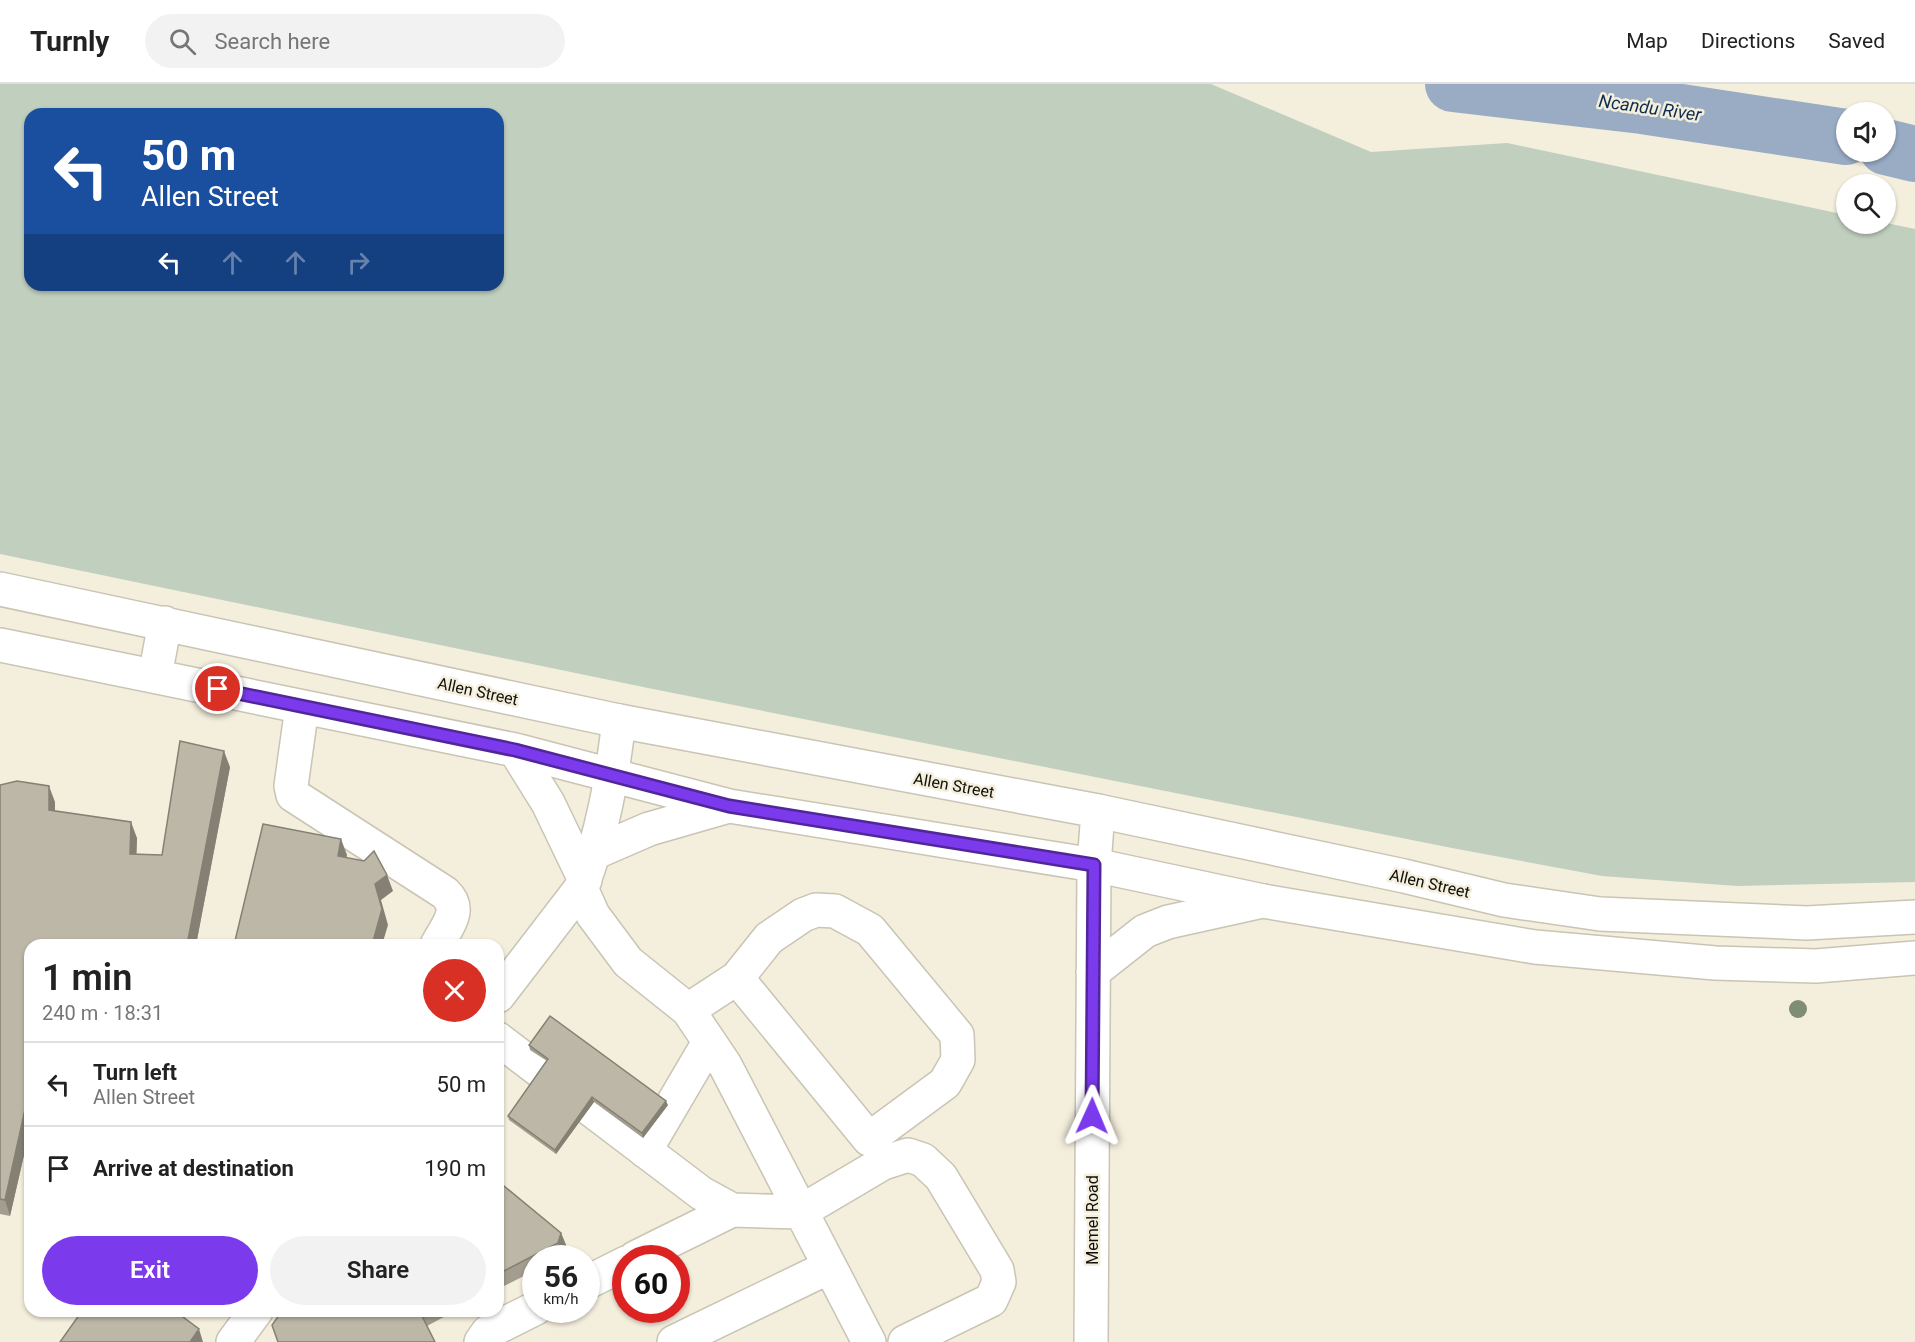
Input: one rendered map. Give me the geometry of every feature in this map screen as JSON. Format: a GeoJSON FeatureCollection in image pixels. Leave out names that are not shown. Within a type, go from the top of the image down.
{"type":"FeatureCollection","features":[{"type":"Feature","properties":{"kind":"main road","name":"Allen Street"},"geometry":{"type":"LineString","coordinates":[[0,589],[619,721],[1098,811],[1404,876],[1504,900],[1600,914],[1807,923],[1915,917]]}},
{"type":"Feature","properties":{"kind":"main road"},"geometry":{"type":"LineString","coordinates":[[155,676],[165,623]]}},
{"type":"Feature","properties":{"kind":"main road"},"geometry":{"type":"LineString","coordinates":[[0,645],[515,750],[729,806],[1094,865],[1263,901],[1535,947],[1715,963],[1816,966],[1915,958]]}},
{"type":"Feature","properties":{"kind":"main road"},"geometry":{"type":"LineString","coordinates":[[302,706],[291,786],[293,795],[445,893],[452,900],[455,909],[440,939]]}},
{"type":"Feature","properties":{"kind":"main road"},"geometry":{"type":"LineString","coordinates":[[587,873],[613,775],[619,721]]}},
{"type":"Feature","properties":{"kind":"main road"},"geometry":{"type":"LineString","coordinates":[[515,750],[587,873],[593,915],[628,963],[688,1010],[725,1065],[829,1267],[863,1340]]}},
{"type":"Feature","properties":{"kind":"main road"},"geometry":{"type":"LineString","coordinates":[[504,988],[587,873],[649,830],[729,806]]}},
{"type":"Feature","properties":{"kind":"main road","name":"Memel Road"},"geometry":{"type":"LineString","coordinates":[[1088,1338],[1094,865],[1098,811]]}},
{"type":"Feature","properties":{"kind":"main road"},"geometry":{"type":"LineString","coordinates":[[1093,972],[1145,931],[1168,922],[1263,901]]}},
{"type":"Feature","properties":{"kind":"main road"},"geometry":{"type":"LineString","coordinates":[[661,1245],[732,1210],[800,1212],[876,1151],[945,1083],[958,1060],[957,1035],[914,982],[870,930],[835,910],[816,910],[803,915],[769,938],[737,978],[688,1010]]}},
{"type":"Feature","properties":{"kind":"main road"},"geometry":{"type":"LineString","coordinates":[[737,978],[876,1151],[908,1155],[923,1160],[941,1177],[997,1270],[999,1282],[991,1300],[904,1342]]}},
{"type":"Feature","properties":{"kind":"main road"},"geometry":{"type":"LineString","coordinates":[[645,1151],[709,1042]]}},
{"type":"Feature","properties":{"kind":"main road"},"geometry":{"type":"LineString","coordinates":[[504,1044],[701,1192],[732,1210]]}},
{"type":"Feature","properties":{"kind":"main road"},"geometry":{"type":"LineString","coordinates":[[674,1342],[829,1267]]}},
{"type":"Feature","properties":{"kind":"main road"},"geometry":{"type":"LineString","coordinates":[[480,1342],[488,1332],[522,1315]]}},
{"type":"Feature","properties":{"kind":"main road"},"geometry":{"type":"LineString","coordinates":[[233,1342],[252,1317]]}},
{"type":"Feature","properties":{"kind":"green space"},"geometry":{"type":"Polygon","coordinates":[[[0,84],[1211,84],[1371,152],[1507,143],[1836,213],[1836,234],[1896,234],[1896,225],[1915,229],[1915,882],[1737,886],[1602,876],[648,688],[0,554],[0,84]]]}},
{"type":"Feature","properties":{"kind":"building"},"geometry":{"type":"Polygon","coordinates":[[[180,741],[224,751],[188,939],[24,939],[24,1114],[5,1200],[0,1199],[0,785],[17,781],[49,786],[49,810],[131,822],[130,854],[162,855],[180,741]]]}},
{"type":"Feature","properties":{"kind":"building"},"geometry":{"type":"Polygon","coordinates":[[[263,824],[341,839],[338,856],[364,861],[374,851],[387,875],[375,884],[382,909],[374,939],[235,939],[263,824]]]}},
{"type":"Feature","properties":{"kind":"building"},"geometry":{"type":"Polygon","coordinates":[[[550,1016],[666,1101],[642,1133],[592,1097],[555,1150],[508,1116],[548,1059],[529,1045],[550,1016]]]}},
{"type":"Feature","properties":{"kind":"building"},"geometry":{"type":"Polygon","coordinates":[[[504,1186],[561,1233],[558,1243],[554,1245],[522,1245],[522,1262],[504,1271],[504,1186]]]}},
{"type":"Feature","properties":{"kind":"building"},"geometry":{"type":"Polygon","coordinates":[[[78,1317],[183,1317],[199,1329],[190,1342],[60,1342],[78,1317]]]}},
{"type":"Feature","properties":{"kind":"building"},"geometry":{"type":"Polygon","coordinates":[[[278,1317],[422,1317],[435,1342],[278,1342],[272,1325],[278,1317]]]}},
{"type":"Feature","properties":{"kind":"waterway","name":"Ncandu River"},"geometry":{"type":"LineString","coordinates":[[1453,84],[1642,106],[1836,135]]}},
{"type":"Feature","properties":{"kind":"waterway","name":"Ncandu River"},"geometry":{"type":"LineString","coordinates":[[1896,149],[1915,154]]}},
{"type":"Feature","properties":{"kind":"route"},"geometry":{"type":"LineString","coordinates":[[218,689],[515,750],[729,806],[1094,865],[1092,1116]]}}]}
